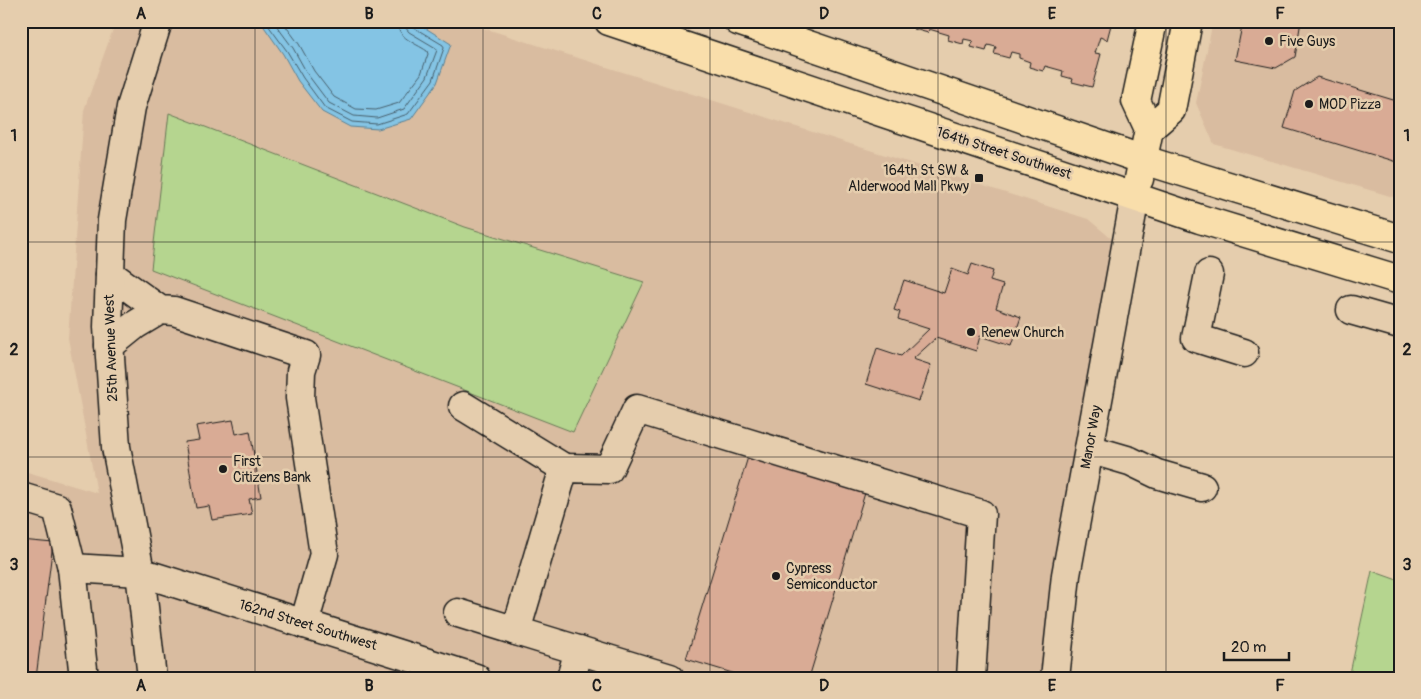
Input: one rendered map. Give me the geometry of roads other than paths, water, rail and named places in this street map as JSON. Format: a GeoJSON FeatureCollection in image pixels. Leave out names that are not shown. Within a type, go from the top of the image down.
{"type":"FeatureCollection","features":[{"type":"Feature","properties":{"kind":"main road","name":"164th Street Southwest"},"geometry":{"type":"LineString","coordinates":[[609,21],[1200,219],[1400,280]]}},
{"type":"Feature","properties":{"kind":"main road"},"geometry":{"type":"LineString","coordinates":[[738,21],[1144,160],[1400,239]]}},
{"type":"Feature","properties":{"kind":"main road"},"geometry":{"type":"LineString","coordinates":[[1135,197],[1149,130],[1136,102],[1153,21]]}},
{"type":"Feature","properties":{"kind":"main road"},"geometry":{"type":"LineString","coordinates":[[1149,130],[1171,110],[1188,21]]}},
{"type":"Feature","properties":{"kind":"street","name":"25th Avenue West"},"geometry":{"type":"LineString","coordinates":[[152,678],[140,572],[116,447],[108,327],[112,220],[131,106],[158,21]]}},
{"type":"Feature","properties":{"kind":"street","name":"Manor Way"},"geometry":{"type":"LineString","coordinates":[[1055,678],[1066,575],[1135,197]]}},
{"type":"Feature","properties":{"kind":"street"},"geometry":{"type":"LineString","coordinates":[[110,274],[160,310],[174,311],[306,355],[301,371],[300,398],[324,554],[304,624]]}},
{"type":"Feature","properties":{"kind":"street"},"geometry":{"type":"LineString","coordinates":[[1209,274],[1196,338],[1244,353]]}},
{"type":"Feature","properties":{"kind":"street"},"geometry":{"type":"LineString","coordinates":[[109,346],[135,325],[160,310]]}},
{"type":"Feature","properties":{"kind":"street"},"geometry":{"type":"LineString","coordinates":[[1351,310],[1400,324]]}},
{"type":"Feature","properties":{"kind":"street"},"geometry":{"type":"LineString","coordinates":[[463,406],[564,468],[609,469],[636,408],[981,514],[971,678]]}},
{"type":"Feature","properties":{"kind":"street"},"geometry":{"type":"LineString","coordinates":[[1089,449],[1130,461],[1157,474],[1202,487]]}},
{"type":"Feature","properties":{"kind":"street"},"geometry":{"type":"LineString","coordinates":[[516,631],[564,468]]}},
{"type":"Feature","properties":{"kind":"street"},"geometry":{"type":"LineString","coordinates":[[21,497],[57,508],[72,568],[84,678]]}},
{"type":"Feature","properties":{"kind":"street","name":"162nd Street Southwest"},"geometry":{"type":"LineString","coordinates":[[72,568],[140,572],[476,678]]}},
{"type":"Feature","properties":{"kind":"street"},"geometry":{"type":"LineString","coordinates":[[458,613],[670,678]]}},
{"type":"Feature","properties":{"kind":"street"},"geometry":{"type":"LineString","coordinates":[[571,678],[579,650]]}},
{"type":"Feature","properties":{"kind":"water"},"geometry":{"type":"Polygon","coordinates":[[[260,21],[411,21],[451,44],[437,83],[411,119],[378,129],[350,127],[322,112],[298,81],[283,54],[260,21]]]}},
{"type":"Feature","properties":{"kind":"place","name":"Five Guys"},"geometry":{"type":"Point","coordinates":[1269,41]}},
{"type":"Feature","properties":{"kind":"place","name":"MOD Pizza"},"geometry":{"type":"Point","coordinates":[1309,104]}},
{"type":"Feature","properties":{"kind":"place","name":"164th St SW & Alderwood Mall Pkwy"},"geometry":{"type":"Point","coordinates":[979,178]}},
{"type":"Feature","properties":{"kind":"place","name":"Renew Church"},"geometry":{"type":"Point","coordinates":[971,332]}},
{"type":"Feature","properties":{"kind":"place","name":"First Citizens Bank"},"geometry":{"type":"Point","coordinates":[223,469]}},
{"type":"Feature","properties":{"kind":"place","name":"Cypress Semiconductor"},"geometry":{"type":"Point","coordinates":[776,576]}}]}
